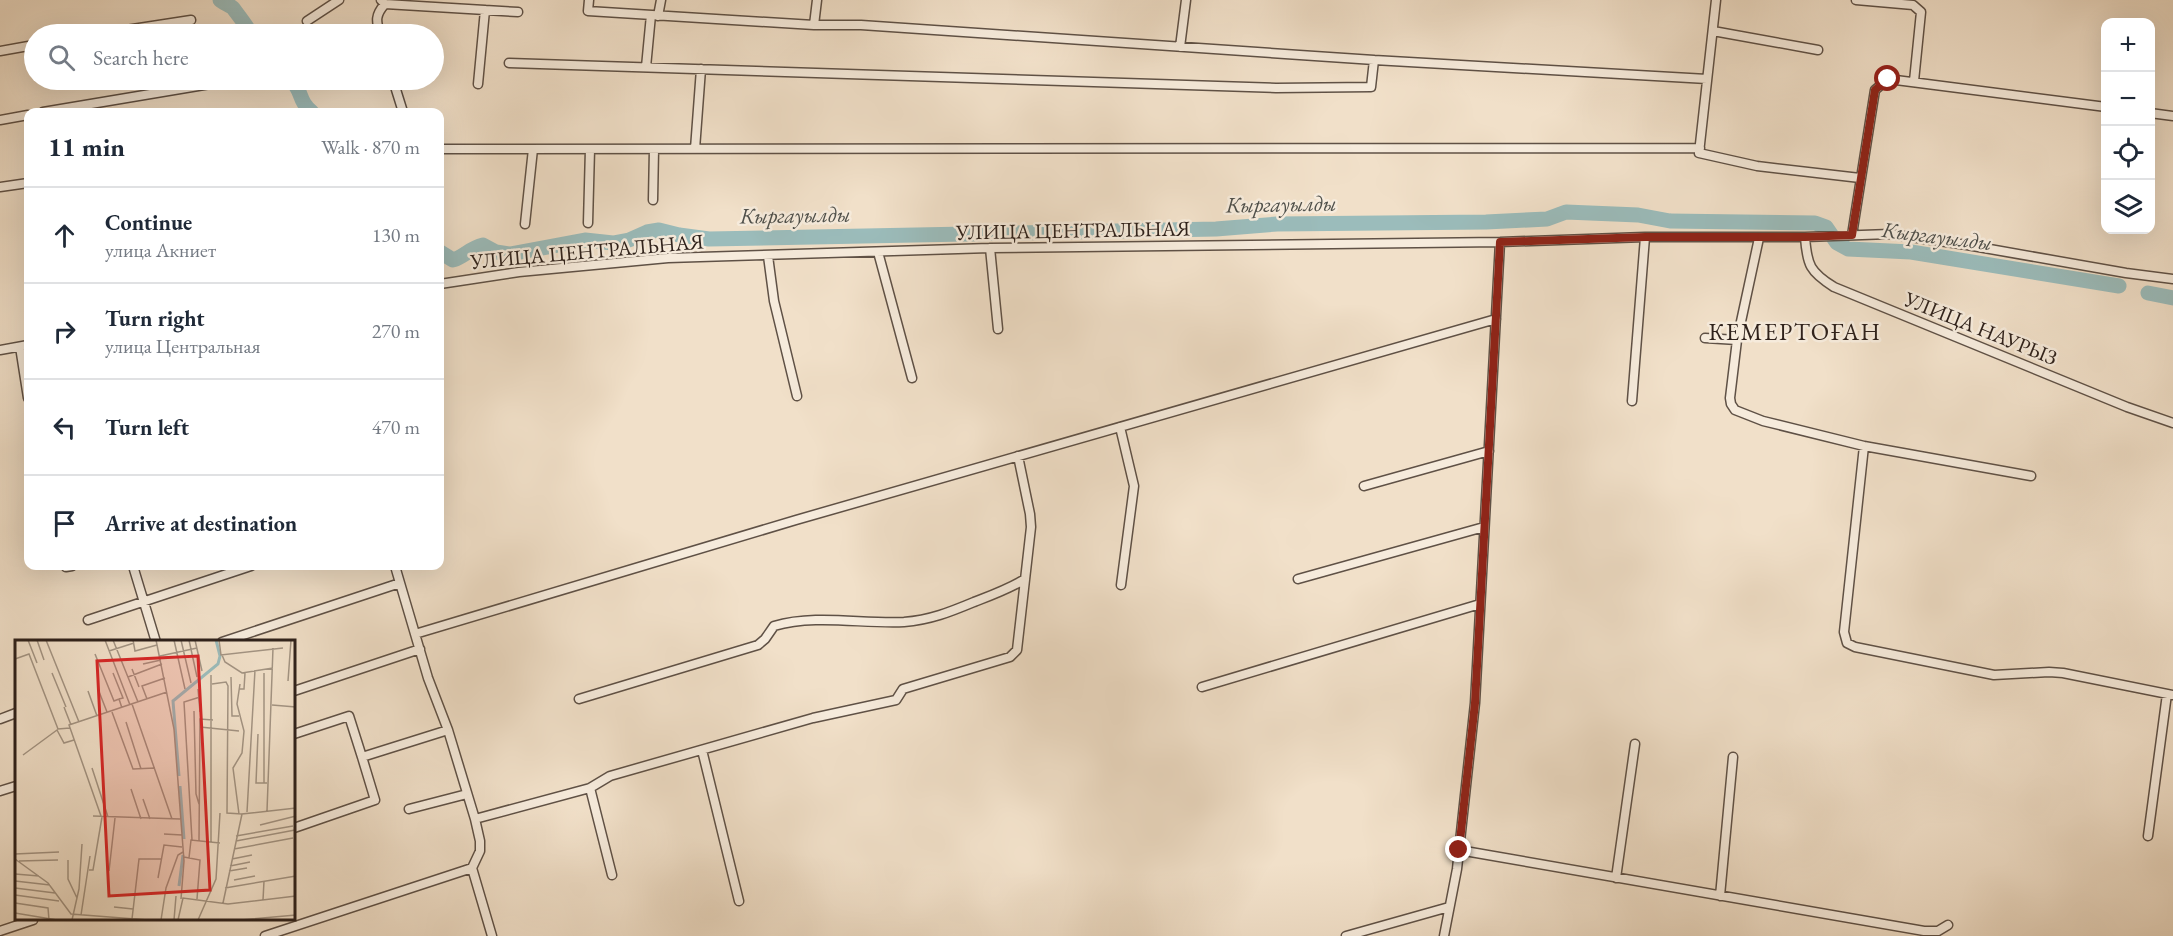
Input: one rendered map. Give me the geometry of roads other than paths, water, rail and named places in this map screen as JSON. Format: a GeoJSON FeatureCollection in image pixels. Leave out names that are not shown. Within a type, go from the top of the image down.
{"type":"FeatureCollection","features":[{"type":"Feature","properties":{"kind":"street"},"geometry":{"type":"LineString","coordinates":[[307,21],[339,0]]}},
{"type":"Feature","properties":{"kind":"street"},"geometry":{"type":"LineString","coordinates":[[589,0],[588,11],[813,25],[861,25],[1374,60],[1707,79]]}},
{"type":"Feature","properties":{"kind":"street"},"geometry":{"type":"LineString","coordinates":[[646,67],[655,15],[661,0]]}},
{"type":"Feature","properties":{"kind":"street"},"geometry":{"type":"LineString","coordinates":[[813,25],[817,0]]}},
{"type":"Feature","properties":{"kind":"street"},"geometry":{"type":"LineString","coordinates":[[1180,47],[1186,0]]}},
{"type":"Feature","properties":{"kind":"street"},"geometry":{"type":"LineString","coordinates":[[1716,0],[1699,153],[1757,166],[1860,178]]}},
{"type":"Feature","properties":{"kind":"street"},"geometry":{"type":"LineString","coordinates":[[1856,0],[1913,6],[1921,12],[1914,81]]}},
{"type":"Feature","properties":{"kind":"street"},"geometry":{"type":"LineString","coordinates":[[378,24],[376,18],[383,2],[441,4],[518,12]]}},
{"type":"Feature","properties":{"kind":"street"},"geometry":{"type":"LineString","coordinates":[[478,84],[485,10]]}},
{"type":"Feature","properties":{"kind":"street"},"geometry":{"type":"LineString","coordinates":[[165,24],[191,20]]}},
{"type":"Feature","properties":{"kind":"street"},"geometry":{"type":"LineString","coordinates":[[1713,31],[1818,50]]}},
{"type":"Feature","properties":{"kind":"street"},"geometry":{"type":"LineString","coordinates":[[0,51],[24,47]]}},
{"type":"Feature","properties":{"kind":"street"},"geometry":{"type":"LineString","coordinates":[[509,63],[1264,88],[1371,87],[1374,60]]}},
{"type":"Feature","properties":{"kind":"street"},"geometry":{"type":"LineString","coordinates":[[695,149],[700,69]]}},
{"type":"Feature","properties":{"kind":"street"},"geometry":{"type":"LineString","coordinates":[[1852,235],[1875,90],[1888,79],[2101,106]]}},
{"type":"Feature","properties":{"kind":"street"},"geometry":{"type":"LineString","coordinates":[[68,108],[175,90]]}},
{"type":"Feature","properties":{"kind":"street"},"geometry":{"type":"LineString","coordinates":[[396,90],[402,108]]}},
{"type":"Feature","properties":{"kind":"street"},"geometry":{"type":"LineString","coordinates":[[2155,114],[2173,116]]}},
{"type":"Feature","properties":{"kind":"street"},"geometry":{"type":"LineString","coordinates":[[0,120],[24,116]]}},
{"type":"Feature","properties":{"kind":"street"},"geometry":{"type":"LineString","coordinates":[[444,149],[1700,148]]}},
{"type":"Feature","properties":{"kind":"street"},"geometry":{"type":"LineString","coordinates":[[525,224],[533,149]]}},
{"type":"Feature","properties":{"kind":"street"},"geometry":{"type":"LineString","coordinates":[[588,223],[590,149]]}},
{"type":"Feature","properties":{"kind":"street"},"geometry":{"type":"LineString","coordinates":[[653,200],[654,149]]}},
{"type":"Feature","properties":{"kind":"street"},"geometry":{"type":"LineString","coordinates":[[0,187],[24,184]]}},
{"type":"Feature","properties":{"kind":"street","name":"УЛИЦА ЦЕНТРАЛЬНАЯ"},"geometry":{"type":"LineString","coordinates":[[444,283],[519,272],[649,259],[990,248],[1500,242],[1645,237],[1759,238],[1890,234],[2173,279]]}},
{"type":"Feature","properties":{"kind":"street"},"geometry":{"type":"LineString","coordinates":[[1632,401],[1645,237]]}},
{"type":"Feature","properties":{"kind":"street","name":"УЛИЦА НАУРЫЗ"},"geometry":{"type":"LineString","coordinates":[[1805,237],[1806,259],[1812,270],[1834,287],[2127,407],[2173,423]]}},
{"type":"Feature","properties":{"kind":"street"},"geometry":{"type":"LineString","coordinates":[[1759,238],[1737,340],[1730,398],[1735,410],[1763,421],[1864,446],[2031,476]]}},
{"type":"Feature","properties":{"kind":"street"},"geometry":{"type":"LineString","coordinates":[[1444,936],[1459,850],[1475,703],[1500,242]]}},
{"type":"Feature","properties":{"kind":"street"},"geometry":{"type":"LineString","coordinates":[[990,248],[998,329]]}},
{"type":"Feature","properties":{"kind":"street"},"geometry":{"type":"LineString","coordinates":[[878,252],[912,378]]}},
{"type":"Feature","properties":{"kind":"street"},"geometry":{"type":"LineString","coordinates":[[768,256],[774,301],[797,396]]}},
{"type":"Feature","properties":{"kind":"street"},"geometry":{"type":"LineString","coordinates":[[415,634],[1018,456],[1496,319]]}},
{"type":"Feature","properties":{"kind":"street"},"geometry":{"type":"LineString","coordinates":[[1705,338],[1737,340]]}},
{"type":"Feature","properties":{"kind":"street"},"geometry":{"type":"LineString","coordinates":[[0,350],[24,346]]}},
{"type":"Feature","properties":{"kind":"street"},"geometry":{"type":"LineString","coordinates":[[1120,427],[1134,486],[1121,585]]}},
{"type":"Feature","properties":{"kind":"street"},"geometry":{"type":"LineString","coordinates":[[1864,446],[1844,632],[1847,643],[1855,647],[1994,675],[2063,673],[2170,694],[2148,836]]}},
{"type":"Feature","properties":{"kind":"street"},"geometry":{"type":"LineString","coordinates":[[1364,486],[1489,451]]}},
{"type":"Feature","properties":{"kind":"street"},"geometry":{"type":"LineString","coordinates":[[475,819],[590,788],[610,776],[813,718],[896,700],[903,689],[1010,657],[1017,650],[1030,514],[1018,456]]}},
{"type":"Feature","properties":{"kind":"street"},"geometry":{"type":"LineString","coordinates":[[1298,579],[1484,527]]}},
{"type":"Feature","properties":{"kind":"street"},"geometry":{"type":"LineString","coordinates":[[134,570],[155,640]]}},
{"type":"Feature","properties":{"kind":"street"},"geometry":{"type":"LineString","coordinates":[[87,620],[238,570]]}},
{"type":"Feature","properties":{"kind":"street"},"geometry":{"type":"LineString","coordinates":[[396,570],[475,819],[480,851],[472,868],[492,936]]}},
{"type":"Feature","properties":{"kind":"street"},"geometry":{"type":"LineString","coordinates":[[579,699],[758,645],[774,626],[788,622],[809,620],[904,622],[930,618],[950,613],[1010,589],[1025,579]]}},
{"type":"Feature","properties":{"kind":"street"},"geometry":{"type":"LineString","coordinates":[[228,640],[400,583]]}},
{"type":"Feature","properties":{"kind":"street"},"geometry":{"type":"LineString","coordinates":[[1202,687],[1480,604]]}},
{"type":"Feature","properties":{"kind":"street"},"geometry":{"type":"LineString","coordinates":[[296,690],[420,649]]}},
{"type":"Feature","properties":{"kind":"street"},"geometry":{"type":"LineString","coordinates":[[0,719],[15,713]]}},
{"type":"Feature","properties":{"kind":"street"},"geometry":{"type":"LineString","coordinates":[[296,733],[349,716],[375,800],[296,827]]}},
{"type":"Feature","properties":{"kind":"street"},"geometry":{"type":"LineString","coordinates":[[362,757],[448,730]]}},
{"type":"Feature","properties":{"kind":"street"},"geometry":{"type":"LineString","coordinates":[[1616,878],[1635,744]]}},
{"type":"Feature","properties":{"kind":"street"},"geometry":{"type":"LineString","coordinates":[[702,750],[739,901]]}},
{"type":"Feature","properties":{"kind":"street"},"geometry":{"type":"LineString","coordinates":[[1720,896],[1733,757]]}},
{"type":"Feature","properties":{"kind":"street"},"geometry":{"type":"LineString","coordinates":[[0,791],[15,786]]}},
{"type":"Feature","properties":{"kind":"street"},"geometry":{"type":"LineString","coordinates":[[590,788],[612,875]]}},
{"type":"Feature","properties":{"kind":"street"},"geometry":{"type":"LineString","coordinates":[[409,809],[467,794]]}},
{"type":"Feature","properties":{"kind":"street"},"geometry":{"type":"LineString","coordinates":[[1459,850],[1924,931],[1938,931],[1948,925]]}},
{"type":"Feature","properties":{"kind":"street"},"geometry":{"type":"LineString","coordinates":[[265,936],[472,868]]}},
{"type":"Feature","properties":{"kind":"street"},"geometry":{"type":"LineString","coordinates":[[1346,936],[1449,907]]}},
{"type":"Feature","properties":{"kind":"street"},"geometry":{"type":"LineString","coordinates":[[0,931],[30,921]]}},
{"type":"Feature","properties":{"kind":"waterway","name":"Кыргауылды"},"geometry":{"type":"LineString","coordinates":[[220,0],[233,8],[245,24]]}},
{"type":"Feature","properties":{"kind":"waterway","name":"Кыргауылды"},"geometry":{"type":"LineString","coordinates":[[298,90],[307,108]]}},
{"type":"Feature","properties":{"kind":"waterway","name":"Кыргауылды"},"geometry":{"type":"LineString","coordinates":[[444,254],[453,260],[483,245],[496,252],[510,254],[585,240],[613,243],[659,230],[709,239],[1216,229],[1277,224],[1486,222],[1547,219],[1566,212],[1638,215],[1670,221],[1815,223],[1826,227],[1837,243],[1848,249],[1911,252],[2119,286]]}},
{"type":"Feature","properties":{"kind":"waterway"},"geometry":{"type":"LineString","coordinates":[[2148,293],[2173,298]]}},
{"type":"Feature","properties":{"kind":"district","name":"КЕМЕРТОҒАН"},"geometry":{"type":"Point","coordinates":[1795,331]}}]}
